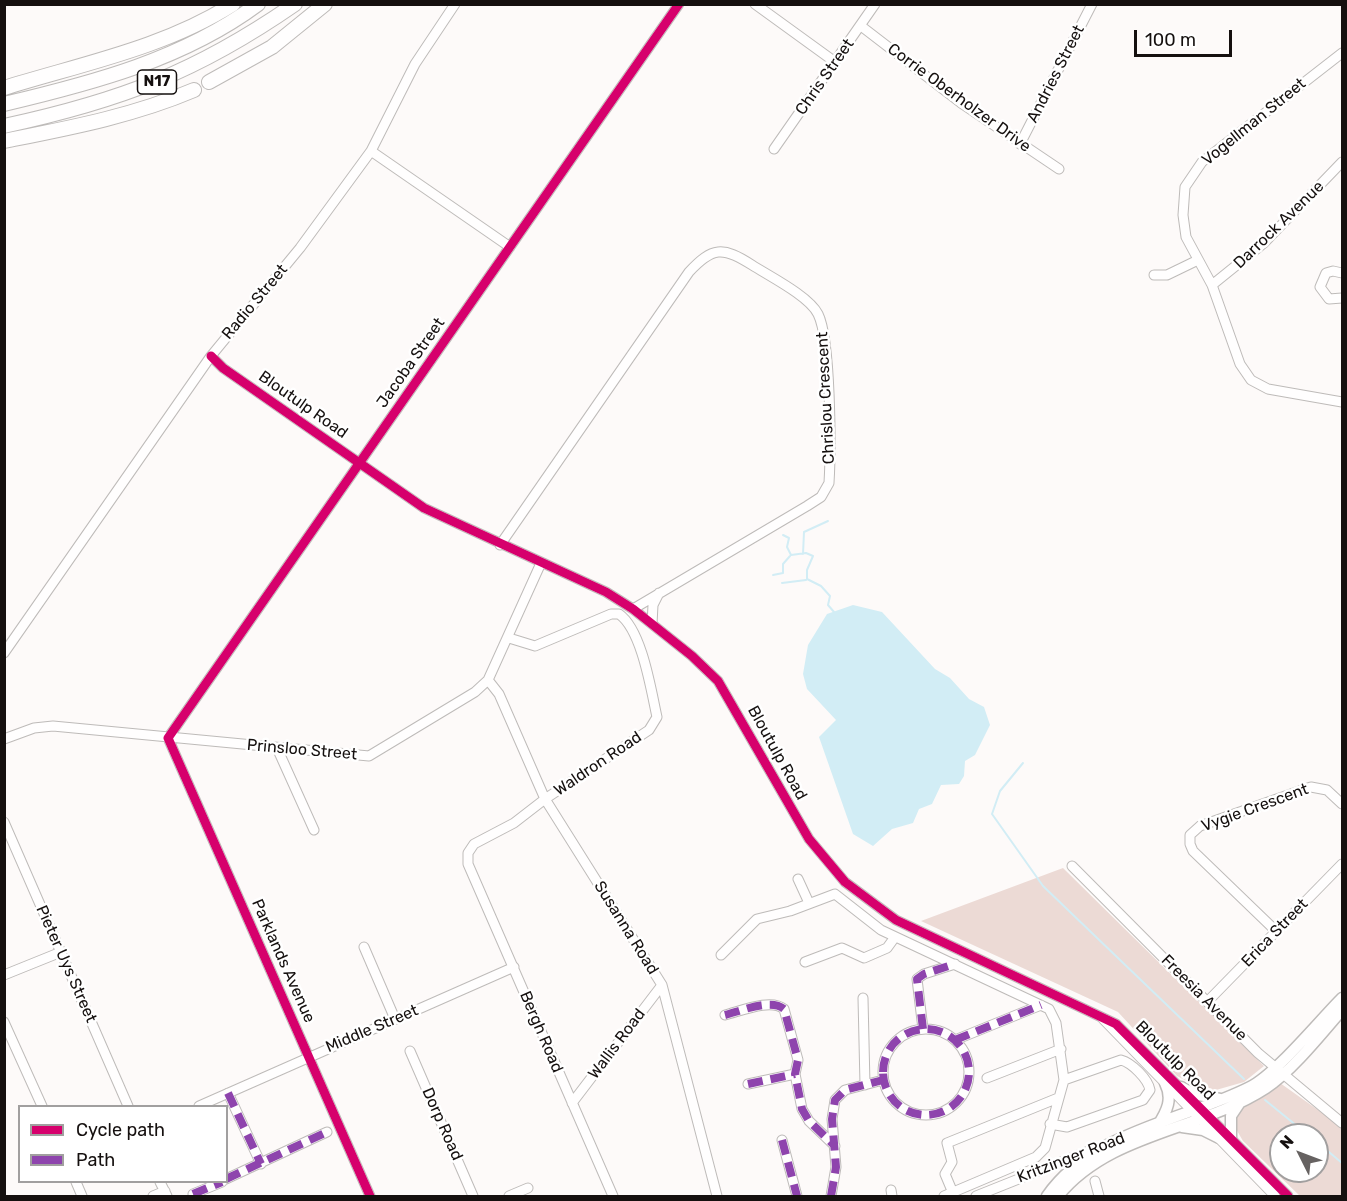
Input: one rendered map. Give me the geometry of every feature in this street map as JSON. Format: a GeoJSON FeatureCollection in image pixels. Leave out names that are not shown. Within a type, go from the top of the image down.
{"type":"FeatureCollection","features":[{"type":"Feature","properties":{"kind":"highway"},"geometry":{"type":"LineString","coordinates":[[4,88],[98,62],[153,42],[233,4]]}},
{"type":"Feature","properties":{"kind":"highway","name":"N17"},"geometry":{"type":"LineString","coordinates":[[4,104],[69,89],[130,70],[197,41],[258,4]]}},
{"type":"Feature","properties":{"kind":"highway","name":"N17"},"geometry":{"type":"LineString","coordinates":[[4,126],[86,107],[164,80],[228,48],[295,4]]}},
{"type":"Feature","properties":{"kind":"highway"},"geometry":{"type":"LineString","coordinates":[[209,82],[272,47],[325,4]]}},
{"type":"Feature","properties":{"kind":"highway"},"geometry":{"type":"LineString","coordinates":[[4,141],[121,116],[161,104],[194,90]]}},
{"type":"Feature","properties":{"kind":"main road","name":"Kritzinger Road"},"geometry":{"type":"LineString","coordinates":[[1277,1071],[1342,998]]}},
{"type":"Feature","properties":{"kind":"main road","name":"Kritzinger Road"},"geometry":{"type":"LineString","coordinates":[[1047,1197],[1066,1173],[1087,1156],[1157,1125],[1200,1113],[1244,1096],[1260,1086],[1342,1010]]}},
{"type":"Feature","properties":{"kind":"main road"},"geometry":{"type":"LineString","coordinates":[[1157,1125],[1169,1103],[1165,1083]]}},
{"type":"Feature","properties":{"kind":"main road"},"geometry":{"type":"LineString","coordinates":[[1181,1087],[1207,1098],[1221,1099]]}},
{"type":"Feature","properties":{"kind":"main road","name":"Kritzinger Road"},"geometry":{"type":"LineString","coordinates":[[1058,1197],[1104,1156],[1171,1128],[1221,1099],[1244,1096]]}},
{"type":"Feature","properties":{"kind":"main road"},"geometry":{"type":"LineString","coordinates":[[1231,1139],[1231,1116],[1244,1096]]}},
{"type":"Feature","properties":{"kind":"main road"},"geometry":{"type":"LineString","coordinates":[[1171,1128],[1195,1128],[1219,1138]]}},
{"type":"Feature","properties":{"kind":"street","name":"Radio Street"},"geometry":{"type":"LineString","coordinates":[[4,653],[211,356],[300,248],[371,151],[415,64],[455,4]]}},
{"type":"Feature","properties":{"kind":"street","name":"Jacoba Street"},"geometry":{"type":"LineString","coordinates":[[168,738],[679,4]]}},
{"type":"Feature","properties":{"kind":"street"},"geometry":{"type":"LineString","coordinates":[[755,4],[835,62]]}},
{"type":"Feature","properties":{"kind":"street","name":"Chris Street"},"geometry":{"type":"LineString","coordinates":[[774,149],[875,4]]}},
{"type":"Feature","properties":{"kind":"street","name":"Andries Street"},"geometry":{"type":"LineString","coordinates":[[1020,144],[1092,4]]}},
{"type":"Feature","properties":{"kind":"street","name":"Corrie Oberholzer Drive"},"geometry":{"type":"LineString","coordinates":[[861,26],[961,103],[1059,169]]}},
{"type":"Feature","properties":{"kind":"street","name":"Vogellman Street"},"geometry":{"type":"LineString","coordinates":[[1342,53],[1202,162],[1185,187],[1182,215],[1186,237],[1212,285],[1240,364],[1251,380],[1268,389],[1342,402]]}},
{"type":"Feature","properties":{"kind":"street"},"geometry":{"type":"LineString","coordinates":[[371,151],[510,247]]}},
{"type":"Feature","properties":{"kind":"street","name":"Darrock Avenue"},"geometry":{"type":"LineString","coordinates":[[1212,285],[1264,243],[1341,167]]}},
{"type":"Feature","properties":{"kind":"street","name":"Chrislou Crescent"},"geometry":{"type":"LineString","coordinates":[[500,544],[689,272],[711,253],[729,252],[798,294],[818,312],[822,325],[826,371],[830,434],[829,483],[826,491],[814,502],[633,609]]}},
{"type":"Feature","properties":{"kind":"street"},"geometry":{"type":"LineString","coordinates":[[1154,275],[1167,275],[1198,260]]}},
{"type":"Feature","properties":{"kind":"street"},"geometry":{"type":"LineString","coordinates":[[1342,273],[1333,270],[1326,273],[1320,287],[1329,299],[1342,298]]}},
{"type":"Feature","properties":{"kind":"street","name":"Bloutulp Road"},"geometry":{"type":"LineString","coordinates":[[211,356],[223,368],[424,508],[606,592],[633,609],[699,662],[718,681],[808,839],[851,888],[896,920],[968,956],[1057,994],[1116,1024],[1181,1087],[1200,1113]]}},
{"type":"Feature","properties":{"kind":"street","name":"Prinsloo Street"},"geometry":{"type":"LineString","coordinates":[[4,739],[42,726],[369,756],[475,692],[488,680],[541,563]]}},
{"type":"Feature","properties":{"kind":"street"},"geometry":{"type":"LineString","coordinates":[[652,624],[653,606],[659,593]]}},
{"type":"Feature","properties":{"kind":"street","name":"Waldron Road"},"geometry":{"type":"LineString","coordinates":[[469,868],[467,856],[474,844],[508,828],[545,799],[655,723],[657,717],[644,662],[629,623],[615,613],[535,646],[509,638]]}},
{"type":"Feature","properties":{"kind":"street","name":"Susanna Road"},"geometry":{"type":"LineString","coordinates":[[488,680],[499,694],[545,799],[662,985],[717,1197]]}},
{"type":"Feature","properties":{"kind":"street","name":"Parklands Avenue"},"geometry":{"type":"LineString","coordinates":[[168,738],[370,1197]]}},
{"type":"Feature","properties":{"kind":"street"},"geometry":{"type":"LineString","coordinates":[[277,748],[314,830]]}},
{"type":"Feature","properties":{"kind":"street","name":"Vygie Crescent"},"geometry":{"type":"LineString","coordinates":[[1277,932],[1193,851],[1190,835],[1200,826],[1311,787],[1327,790],[1342,804]]}},
{"type":"Feature","properties":{"kind":"street","name":"Pieter Uys Street"},"geometry":{"type":"LineString","coordinates":[[4,822],[127,1105]]}},
{"type":"Feature","properties":{"kind":"street","name":"Erica Street"},"geometry":{"type":"LineString","coordinates":[[1208,1001],[1342,864]]}},
{"type":"Feature","properties":{"kind":"street","name":"Freesia Avenue"},"geometry":{"type":"LineString","coordinates":[[1072,866],[1277,1071],[1342,1123]]}},
{"type":"Feature","properties":{"kind":"street","name":"Bergh Road"},"geometry":{"type":"LineString","coordinates":[[469,868],[613,1197]]}},
{"type":"Feature","properties":{"kind":"street"},"geometry":{"type":"LineString","coordinates":[[798,879],[809,903]]}},
{"type":"Feature","properties":{"kind":"street"},"geometry":{"type":"LineString","coordinates":[[721,955],[757,919],[835,894],[870,924],[1025,997],[1041,1005],[1053,1015],[1061,1049],[1064,1080],[1044,1148],[1039,1155],[948,1195],[945,1174],[952,1162],[947,1143],[1058,1098]]}},
{"type":"Feature","properties":{"kind":"street"},"geometry":{"type":"LineString","coordinates":[[805,962],[842,948],[864,958],[887,948],[895,937]]}},
{"type":"Feature","properties":{"kind":"street"},"geometry":{"type":"LineString","coordinates":[[364,947],[395,1019]]}},
{"type":"Feature","properties":{"kind":"street"},"geometry":{"type":"LineString","coordinates":[[4,975],[61,952]]}},
{"type":"Feature","properties":{"kind":"street"},"geometry":{"type":"LineString","coordinates":[[923,1029],[917,979],[924,974],[956,964]]}},
{"type":"Feature","properties":{"kind":"street","name":"Middle Street"},"geometry":{"type":"LineString","coordinates":[[203,1105],[309,1056],[514,967]]}},
{"type":"Feature","properties":{"kind":"street","name":"Wallis Road"},"geometry":{"type":"LineString","coordinates":[[573,1103],[662,985]]}},
{"type":"Feature","properties":{"kind":"street"},"geometry":{"type":"LineString","coordinates":[[1025,997],[1025,1011]]}},
{"type":"Feature","properties":{"kind":"street"},"geometry":{"type":"LineString","coordinates":[[863,999],[865,1085]]}},
{"type":"Feature","properties":{"kind":"street"},"geometry":{"type":"LineString","coordinates":[[725,1015],[769,1005],[780,1006],[787,1016],[798,1060],[795,1074],[805,1115],[835,1146]]}},
{"type":"Feature","properties":{"kind":"street"},"geometry":{"type":"LineString","coordinates":[[955,1040],[1041,1005]]}},
{"type":"Feature","properties":{"kind":"street","name":"Bloutulp Road"},"geometry":{"type":"LineString","coordinates":[[1101,1018],[1165,1083],[1231,1139],[1288,1197]]}},
{"type":"Feature","properties":{"kind":"street"},"geometry":{"type":"LineString","coordinates":[[4,1022],[41,1105]]}},
{"type":"Feature","properties":{"kind":"street"},"geometry":{"type":"LineString","coordinates":[[923,1029],[946,1033],[955,1040],[964,1052],[969,1066],[969,1081],[963,1095],[947,1110],[925,1116],[911,1113],[898,1105],[888,1094],[884,1080],[884,1065],[888,1052],[897,1040],[923,1029]]}},
{"type":"Feature","properties":{"kind":"street"},"geometry":{"type":"LineString","coordinates":[[987,1078],[1061,1049]]}},
{"type":"Feature","properties":{"kind":"street","name":"Dorp Road"},"geometry":{"type":"LineString","coordinates":[[410,1051],[473,1197]]}},
{"type":"Feature","properties":{"kind":"street"},"geometry":{"type":"LineString","coordinates":[[1043,1105],[1052,1119],[1067,1127],[1143,1100],[1150,1090],[1148,1083],[1121,1060],[1064,1080]]}},
{"type":"Feature","properties":{"kind":"street"},"geometry":{"type":"LineString","coordinates":[[748,1084],[795,1074]]}},
{"type":"Feature","properties":{"kind":"street"},"geometry":{"type":"LineString","coordinates":[[831,1195],[836,1167],[832,1119],[835,1101],[845,1090],[884,1080]]}},
{"type":"Feature","properties":{"kind":"street"},"geometry":{"type":"LineString","coordinates":[[228,1093],[261,1164]]}},
{"type":"Feature","properties":{"kind":"street"},"geometry":{"type":"LineString","coordinates":[[1200,1113],[1219,1138],[1275,1197]]}},
{"type":"Feature","properties":{"kind":"street"},"geometry":{"type":"LineString","coordinates":[[228,1178],[327,1132]]}},
{"type":"Feature","properties":{"kind":"street","name":"Kritzinger Road"},"geometry":{"type":"LineString","coordinates":[[976,1197],[1134,1134]]}},
{"type":"Feature","properties":{"kind":"street"},"geometry":{"type":"LineString","coordinates":[[782,1140],[797,1197]]}},
{"type":"Feature","properties":{"kind":"street"},"geometry":{"type":"LineString","coordinates":[[1095,1181],[1099,1197]]}},
{"type":"Feature","properties":{"kind":"street"},"geometry":{"type":"LineString","coordinates":[[76,1183],[82,1197]]}},
{"type":"Feature","properties":{"kind":"street"},"geometry":{"type":"LineString","coordinates":[[194,1194],[220,1183]]}},
{"type":"Feature","properties":{"kind":"street"},"geometry":{"type":"LineString","coordinates":[[509,1197],[528,1188]]}},
{"type":"Feature","properties":{"kind":"street"},"geometry":{"type":"LineString","coordinates":[[153,1197],[166,1194]]}},
{"type":"Feature","properties":{"kind":"shaded area"},"geometry":{"type":"Polygon","coordinates":[[[1063,868],[1264,1066],[1244,1082],[1209,1092],[1177,1076],[1118,1012],[921,921],[1063,868]]]}},
{"type":"Feature","properties":{"kind":"shaded area"},"geometry":{"type":"Polygon","coordinates":[[[1280,1083],[1342,1127],[1342,1196],[1300,1196],[1287,1183],[1329,1183],[1329,1123],[1269,1123],[1269,1166],[1243,1141],[1232,1122],[1241,1106],[1280,1083]]]}},
{"type":"Feature","properties":{"kind":"water"},"geometry":{"type":"Polygon","coordinates":[[[853,605],[882,612],[935,669],[950,678],[969,699],[984,707],[990,725],[975,755],[965,761],[964,776],[959,784],[941,785],[932,804],[919,809],[913,823],[892,829],[873,846],[853,834],[819,737],[836,720],[807,689],[803,674],[808,645],[827,614],[853,605]]]}},
{"type":"Feature","properties":{"kind":"waterway"},"geometry":{"type":"LineString","coordinates":[[803,554],[804,532],[828,521]]}},
{"type":"Feature","properties":{"kind":"waterway"},"geometry":{"type":"LineString","coordinates":[[783,535],[789,538],[787,547],[791,555],[806,553],[813,556],[807,570],[807,579],[821,586],[830,596],[828,605],[834,612]]}},
{"type":"Feature","properties":{"kind":"waterway"},"geometry":{"type":"LineString","coordinates":[[773,575],[783,573],[783,564],[790,556]]}},
{"type":"Feature","properties":{"kind":"waterway"},"geometry":{"type":"LineString","coordinates":[[782,583],[806,580]]}},
{"type":"Feature","properties":{"kind":"waterway"},"geometry":{"type":"LineString","coordinates":[[1023,763],[1000,791],[992,814],[1043,886],[1244,1079]]}},
{"type":"Feature","properties":{"kind":"waterway"},"geometry":{"type":"LineString","coordinates":[[1265,1100],[1293,1123]]}},
{"type":"Feature","properties":{"kind":"waterway"},"geometry":{"type":"LineString","coordinates":[[1329,1152],[1342,1163]]}},
{"type":"Feature","properties":{"kind":"marked path"},"geometry":{"type":"LineString","coordinates":[[923,1029],[917,979],[924,974],[955,964]]}},
{"type":"Feature","properties":{"kind":"marked path"},"geometry":{"type":"LineString","coordinates":[[725,1015],[764,1005],[784,1009],[798,1060],[795,1074],[802,1109],[809,1121],[835,1146]]}},
{"type":"Feature","properties":{"kind":"marked path"},"geometry":{"type":"LineString","coordinates":[[955,1040],[1041,1005]]}},
{"type":"Feature","properties":{"kind":"marked path"},"geometry":{"type":"LineString","coordinates":[[926,1029],[950,1036],[962,1048],[969,1072],[962,1096],[950,1108],[926,1115],[902,1108],[890,1096],[883,1072],[890,1048],[902,1036],[926,1029]]}},
{"type":"Feature","properties":{"kind":"marked path"},"geometry":{"type":"LineString","coordinates":[[748,1084],[795,1074]]}},
{"type":"Feature","properties":{"kind":"marked path"},"geometry":{"type":"LineString","coordinates":[[831,1196],[836,1167],[832,1119],[835,1100],[845,1090],[883,1080]]}},
{"type":"Feature","properties":{"kind":"marked path"},"geometry":{"type":"LineString","coordinates":[[228,1093],[261,1164]]}},
{"type":"Feature","properties":{"kind":"marked path"},"geometry":{"type":"LineString","coordinates":[[228,1178],[327,1132]]}},
{"type":"Feature","properties":{"kind":"marked path"},"geometry":{"type":"LineString","coordinates":[[782,1140],[797,1196]]}},
{"type":"Feature","properties":{"kind":"marked path"},"geometry":{"type":"LineString","coordinates":[[193,1194],[220,1183]]}},
{"type":"Feature","properties":{"kind":"cycle path"},"geometry":{"type":"LineString","coordinates":[[370,1196],[168,738],[679,4]]}},
{"type":"Feature","properties":{"kind":"cycle path"},"geometry":{"type":"LineString","coordinates":[[211,356],[223,368],[424,508],[606,592],[633,609],[692,656],[718,681],[809,839],[845,882],[896,920],[1116,1024],[1288,1196]]}}]}
